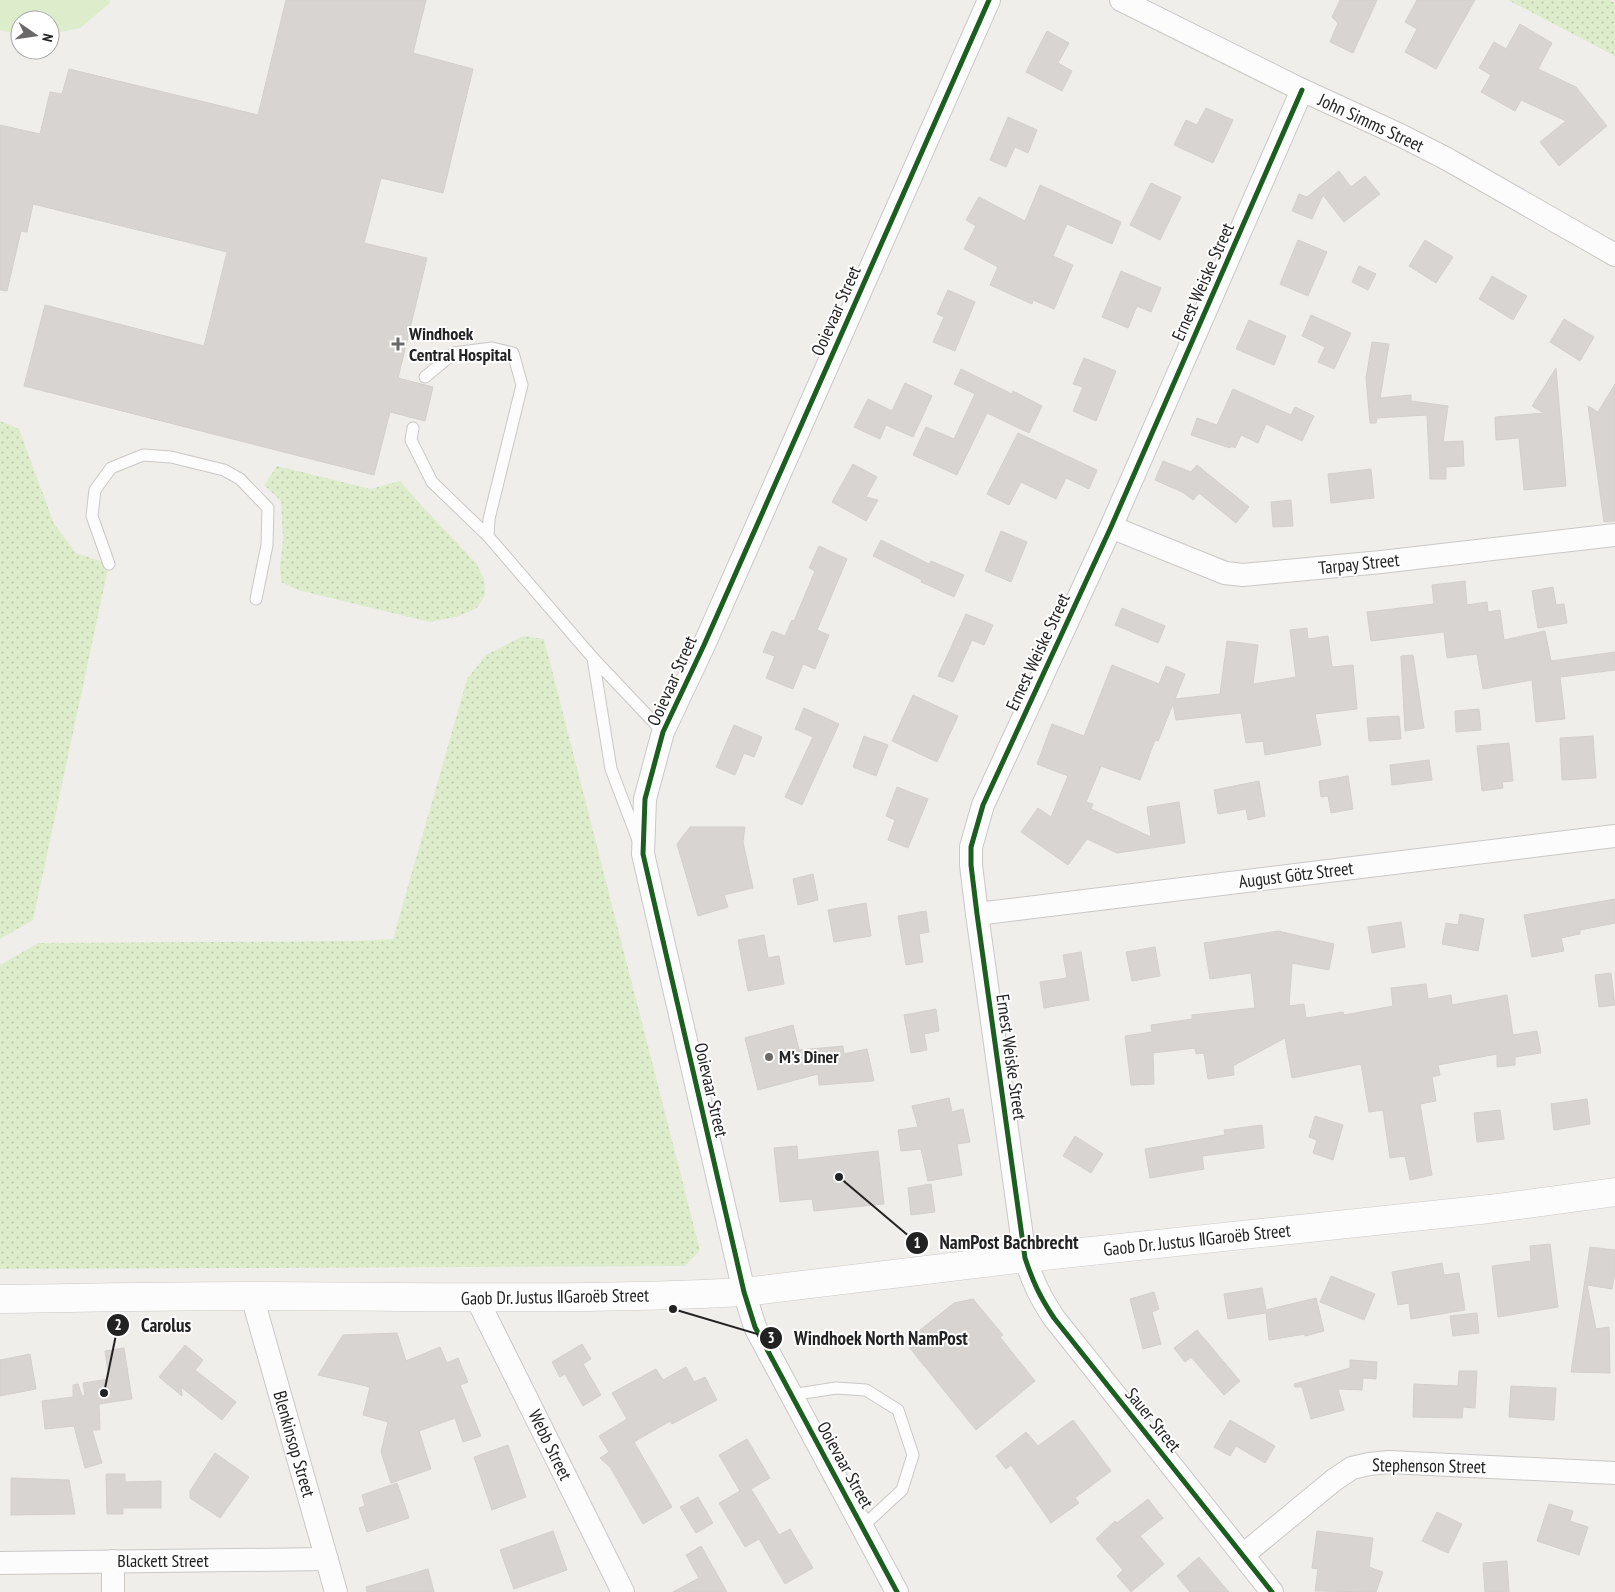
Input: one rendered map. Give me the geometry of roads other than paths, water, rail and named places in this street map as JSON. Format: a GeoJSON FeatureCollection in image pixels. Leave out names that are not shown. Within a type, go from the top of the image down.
{"type":"FeatureCollection","features":[{"type":"Feature","properties":{"kind":"street","name":"Ooievaar Street"},"geometry":{"type":"LineString","coordinates":[[897,1592],[755,1327],[744,1292],[643,854],[645,799],[663,732],[704,644],[989,0]]}},
{"type":"Feature","properties":{"kind":"street","name":"John Simms Street"},"geometry":{"type":"LineString","coordinates":[[1121,0],[1302,90],[1447,159],[1615,255]]}},
{"type":"Feature","properties":{"kind":"street","name":"Ernest Weiske Street"},"geometry":{"type":"LineString","coordinates":[[1025,1258],[977,914],[971,865],[971,847],[983,805],[1111,527],[1302,90]]}},
{"type":"Feature","properties":{"kind":"street","name":"Tarpay Street"},"geometry":{"type":"LineString","coordinates":[[1111,527],[1226,573],[1243,575],[1382,562],[1615,535]]}},
{"type":"Feature","properties":{"kind":"street","name":"August Götz Street"},"geometry":{"type":"LineString","coordinates":[[977,914],[1615,836]]}},
{"type":"Feature","properties":{"kind":"street","name":"Gaob Dr. Justus ǁGaroëb Street"},"geometry":{"type":"LineString","coordinates":[[0,1299],[252,1296],[477,1299],[744,1292],[1025,1258],[1479,1210],[1615,1192]]}},
{"type":"Feature","properties":{"kind":"street","name":"Sauer Street"},"geometry":{"type":"LineString","coordinates":[[1025,1258],[1040,1297],[1054,1318],[1272,1592]]}},
{"type":"Feature","properties":{"kind":"street","name":"Blenkinsop Street"},"geometry":{"type":"LineString","coordinates":[[252,1296],[336,1592]]}},
{"type":"Feature","properties":{"kind":"street","name":"Webb Street"},"geometry":{"type":"LineString","coordinates":[[477,1299],[623,1592]]}},
{"type":"Feature","properties":{"kind":"street","name":"Stephenson Street"},"geometry":{"type":"LineString","coordinates":[[1243,1555],[1334,1480],[1352,1468],[1369,1464],[1389,1462],[1615,1473]]}},
{"type":"Feature","properties":{"kind":"street","name":"Blackett Street"},"geometry":{"type":"LineString","coordinates":[[0,1562],[327,1560]]}},
{"type":"Feature","properties":{"kind":"street"},"geometry":{"type":"LineString","coordinates":[[112,1592],[113,1561]]}},
{"type":"Feature","properties":{"kind":"lane"},"geometry":{"type":"LineString","coordinates":[[426,377],[454,353],[492,348],[513,353],[522,385],[489,519],[488,536]]}},
{"type":"Feature","properties":{"kind":"lane"},"geometry":{"type":"LineString","coordinates":[[414,428],[411,440],[432,482],[488,536],[593,658],[663,732]]}},
{"type":"Feature","properties":{"kind":"lane"},"geometry":{"type":"LineString","coordinates":[[109,564],[92,516],[95,490],[111,468],[143,455],[171,457],[224,470],[240,479],[268,508],[267,545],[256,599]]}},
{"type":"Feature","properties":{"kind":"lane"},"geometry":{"type":"LineString","coordinates":[[593,658],[611,769],[643,854]]}},
{"type":"Feature","properties":{"kind":"lane"},"geometry":{"type":"LineString","coordinates":[[791,1395],[836,1388],[866,1390],[898,1410],[913,1455],[902,1490],[863,1526]]}},
{"type":"Feature","properties":{"kind":"place","name":"Windhoek Central Hospital"},"geometry":{"type":"Point","coordinates":[398,344]}},
{"type":"Feature","properties":{"kind":"place","name":"M's Diner"},"geometry":{"type":"Point","coordinates":[769,1057]}},
{"type":"Feature","properties":{"kind":"place","name":"NamPost Bachbrecht"},"geometry":{"type":"Point","coordinates":[839,1177]}},
{"type":"Feature","properties":{"kind":"place","name":"Windhoek North NamPost"},"geometry":{"type":"Point","coordinates":[673,1309]}},
{"type":"Feature","properties":{"kind":"place","name":"Carolus"},"geometry":{"type":"Point","coordinates":[104,1393]}}]}
